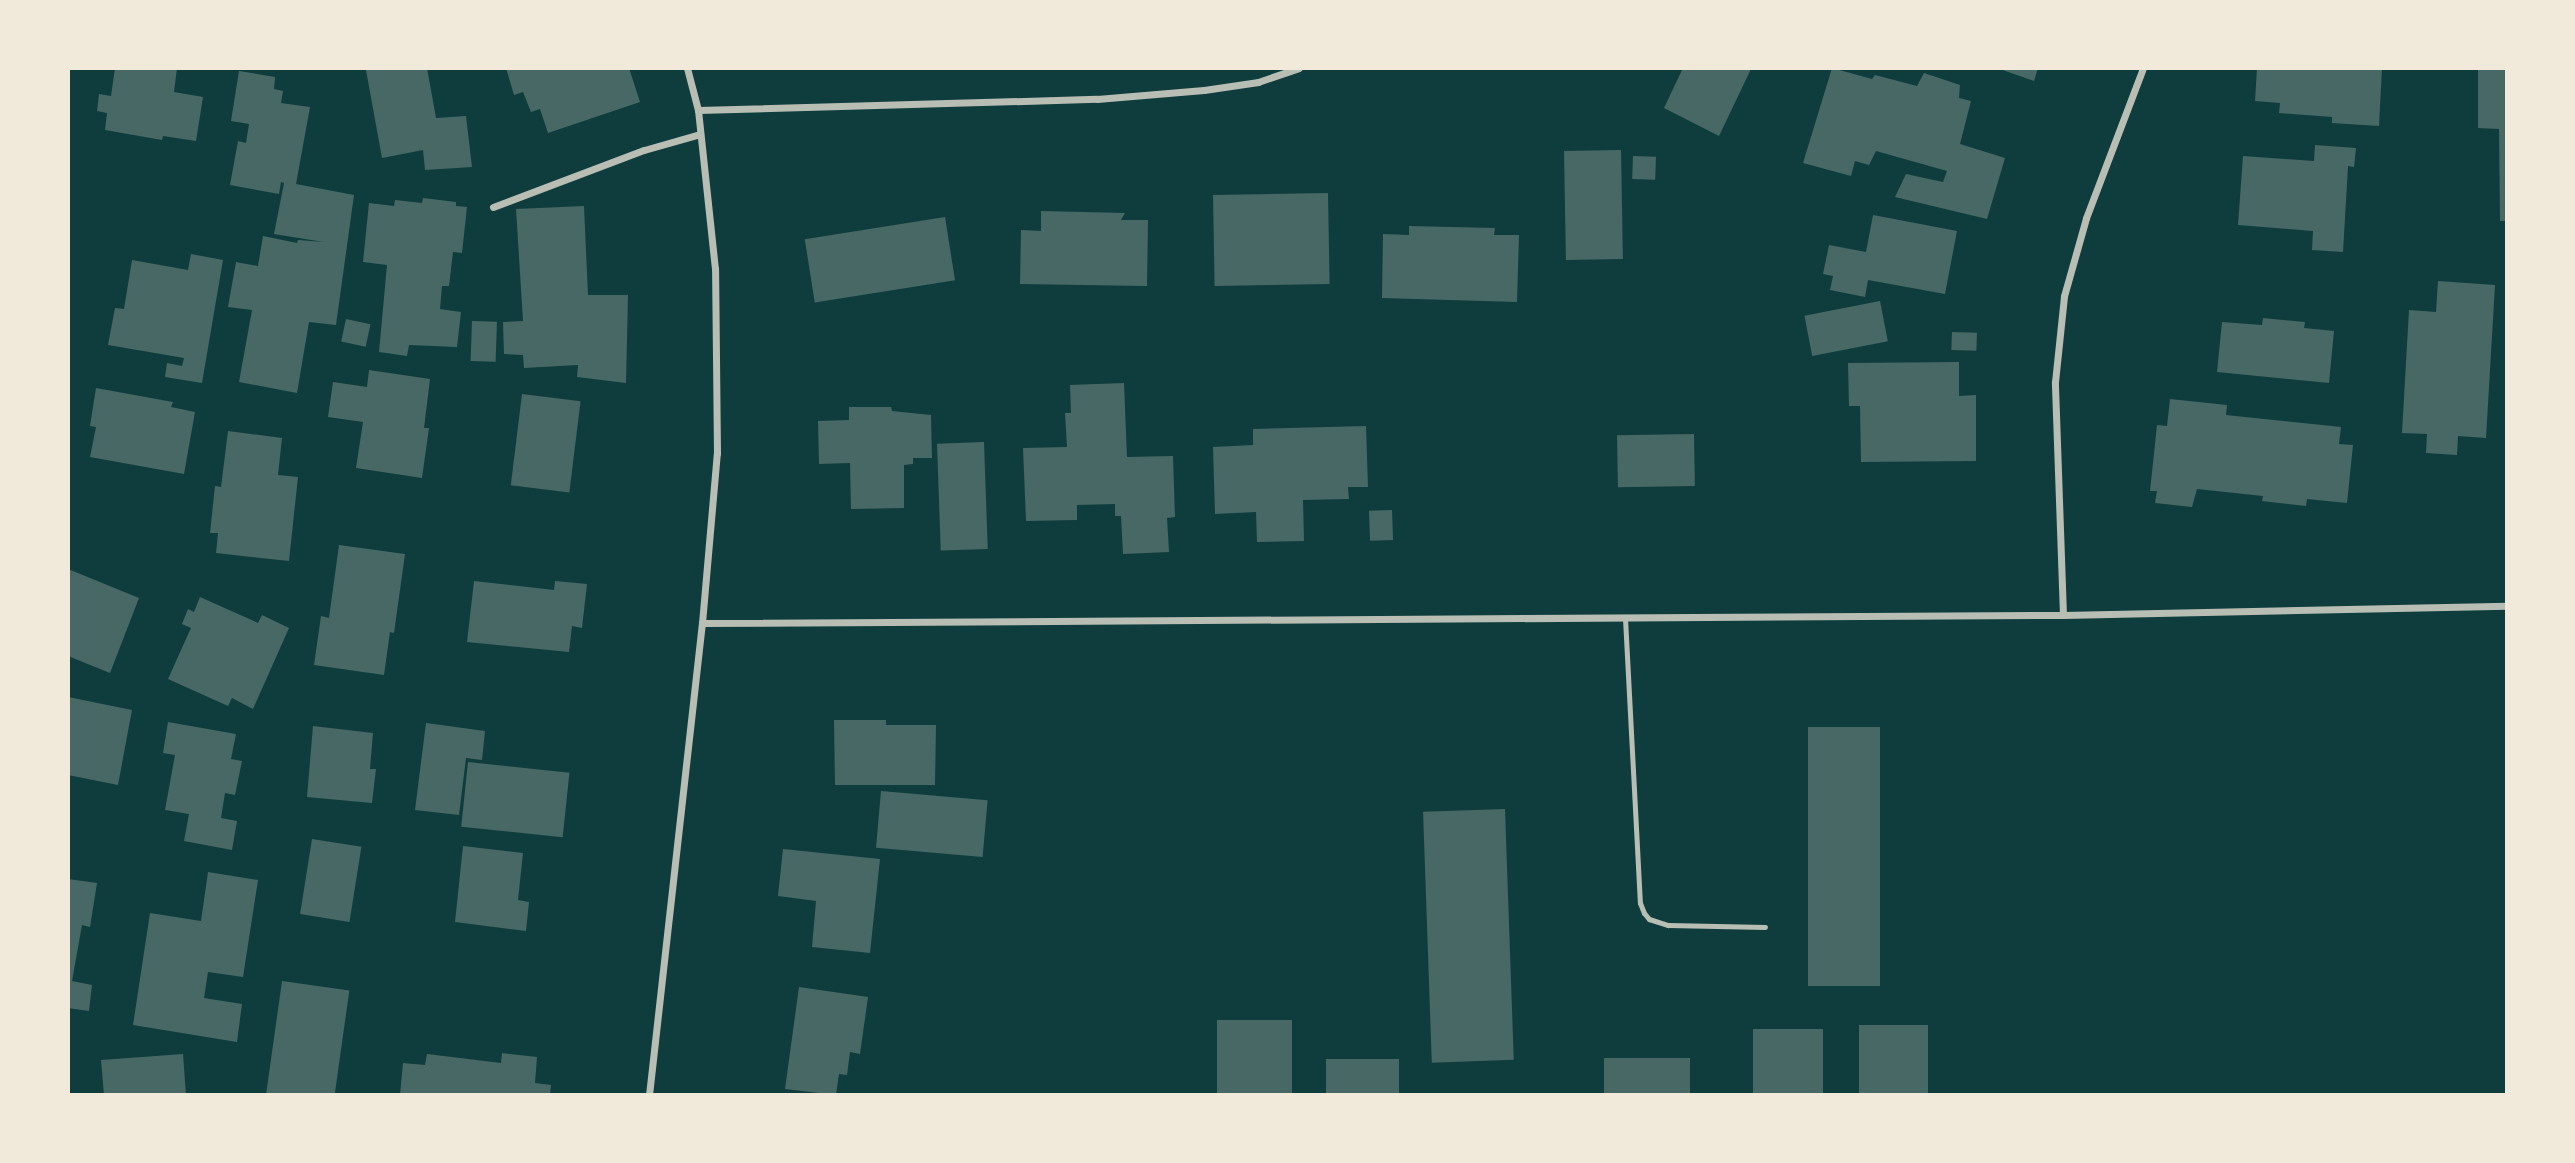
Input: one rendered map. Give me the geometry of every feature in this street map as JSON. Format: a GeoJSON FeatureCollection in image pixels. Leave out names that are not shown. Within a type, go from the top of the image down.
{"type":"FeatureCollection","features":[{"type":"Feature","properties":{"kind":"street"},"geometry":{"type":"LineString","coordinates":[[649,1095],[702,622],[717,453],[715,269],[698,110],[687,68]]}},
{"type":"Feature","properties":{"kind":"street"},"geometry":{"type":"LineString","coordinates":[[698,110],[1097,99],[1203,90],[1258,82],[1299,68]]}},
{"type":"Feature","properties":{"kind":"street"},"geometry":{"type":"LineString","coordinates":[[2063,615],[2055,382],[2064,296],[2086,218],[2143,68]]}},
{"type":"Feature","properties":{"kind":"street"},"geometry":{"type":"LineString","coordinates":[[492,207],[645,150],[700,134]]}},
{"type":"Feature","properties":{"kind":"street"},"geometry":{"type":"LineString","coordinates":[[702,622],[2063,615],[2507,606]]}},
{"type":"Feature","properties":{"kind":"lane"},"geometry":{"type":"LineString","coordinates":[[1625,618],[1640,903],[1644,913],[1649,919],[1668,925],[1765,927]]}},
{"type":"Feature","properties":{"kind":"building"},"geometry":{"type":"Polygon","coordinates":[[[115,68],[177,68],[174,92],[203,97],[196,141],[163,136],[162,140],[105,130],[107,113],[97,111],[99,94],[111,96],[115,68]]]}},
{"type":"Feature","properties":{"kind":"building"},"geometry":{"type":"Polygon","coordinates":[[[427,68],[436,118],[466,116],[472,167],[425,170],[423,150],[382,158],[366,70],[427,68]]]}},
{"type":"Feature","properties":{"kind":"building"},"geometry":{"type":"Polygon","coordinates":[[[506,68],[629,68],[640,102],[548,133],[540,109],[531,112],[523,92],[514,95],[506,68]]]}},
{"type":"Feature","properties":{"kind":"building"},"geometry":{"type":"Polygon","coordinates":[[[1683,68],[1751,69],[1719,136],[1664,108],[1683,68]]]}},
{"type":"Feature","properties":{"kind":"building"},"geometry":{"type":"Polygon","coordinates":[[[1832,68],[1872,79],[1875,75],[1917,86],[1924,73],[1960,85],[1959,98],[1971,101],[1960,144],[2005,158],[1987,219],[1895,197],[1906,174],[1943,182],[1947,171],[1876,151],[1869,165],[1855,161],[1851,176],[1803,163],[1832,68]]]}},
{"type":"Feature","properties":{"kind":"building"},"geometry":{"type":"Polygon","coordinates":[[[1997,68],[2038,68],[2034,81],[1997,68]]]}},
{"type":"Feature","properties":{"kind":"building"},"geometry":{"type":"Polygon","coordinates":[[[2257,68],[2382,68],[2379,126],[2332,123],[2332,117],[2279,113],[2280,103],[2255,101],[2257,68]]]}},
{"type":"Feature","properties":{"kind":"building"},"geometry":{"type":"Polygon","coordinates":[[[2478,70],[2507,70],[2507,221],[2500,221],[2499,129],[2478,128],[2478,70]]]}},
{"type":"Feature","properties":{"kind":"building"},"geometry":{"type":"Polygon","coordinates":[[[239,71],[275,77],[274,89],[283,91],[281,103],[310,107],[296,184],[354,195],[336,325],[309,322],[297,393],[239,382],[252,310],[228,307],[236,262],[258,266],[263,236],[297,243],[298,240],[324,242],[274,234],[284,183],[281,182],[279,194],[230,185],[238,141],[246,143],[249,124],[231,121],[239,71]]]}},
{"type":"Feature","properties":{"kind":"building"},"geometry":{"type":"Polygon","coordinates":[[[2315,145],[2356,148],[2354,167],[2348,166],[2343,252],[2312,250],[2313,231],[2238,225],[2243,156],[2314,161],[2315,145]]]}},
{"type":"Feature","properties":{"kind":"building"},"geometry":{"type":"Polygon","coordinates":[[[1621,150],[1623,259],[1566,260],[1564,151],[1621,150]]]}},
{"type":"Feature","properties":{"kind":"building"},"geometry":{"type":"Polygon","coordinates":[[[1633,156],[1656,157],[1655,180],[1632,179],[1633,156]]]}},
{"type":"Feature","properties":{"kind":"building"},"geometry":{"type":"Polygon","coordinates":[[[1328,193],[1330,284],[1215,286],[1213,195],[1328,193]]]}},
{"type":"Feature","properties":{"kind":"building"},"geometry":{"type":"Polygon","coordinates":[[[423,198],[456,202],[456,206],[467,207],[462,253],[453,252],[449,286],[442,286],[440,309],[461,312],[457,347],[409,345],[407,356],[379,352],[387,265],[363,262],[369,203],[394,206],[395,200],[422,203],[423,198]]]}},
{"type":"Feature","properties":{"kind":"building"},"geometry":{"type":"Polygon","coordinates":[[[584,206],[588,295],[628,295],[626,383],[577,377],[578,365],[524,368],[523,355],[504,354],[503,322],[523,321],[516,209],[584,206]]]}},
{"type":"Feature","properties":{"kind":"building"},"geometry":{"type":"Polygon","coordinates":[[[1041,211],[1125,213],[1121,220],[1148,220],[1147,286],[1020,284],[1021,230],[1041,231],[1041,211]]]}},
{"type":"Feature","properties":{"kind":"building"},"geometry":{"type":"Polygon","coordinates":[[[1873,215],[1957,231],[1945,294],[1868,280],[1865,297],[1830,290],[1833,276],[1823,274],[1829,245],[1866,252],[1873,215]]]}},
{"type":"Feature","properties":{"kind":"building"},"geometry":{"type":"Polygon","coordinates":[[[945,217],[955,280],[815,302],[805,239],[945,217]]]}},
{"type":"Feature","properties":{"kind":"building"},"geometry":{"type":"Polygon","coordinates":[[[1409,226],[1495,228],[1494,235],[1519,235],[1517,302],[1382,298],[1383,234],[1409,235],[1409,226]]]}},
{"type":"Feature","properties":{"kind":"building"},"geometry":{"type":"Polygon","coordinates":[[[191,254],[223,260],[202,383],[165,377],[167,363],[182,366],[184,358],[108,345],[115,308],[124,309],[132,260],[188,270],[191,254]]]}},
{"type":"Feature","properties":{"kind":"building"},"geometry":{"type":"Polygon","coordinates":[[[2438,281],[2495,285],[2486,438],[2458,436],[2457,455],[2426,453],[2427,434],[2402,433],[2409,310],[2436,312],[2438,281]]]}},
{"type":"Feature","properties":{"kind":"building"},"geometry":{"type":"Polygon","coordinates":[[[1880,301],[1888,341],[1812,356],[1804,316],[1880,301]]]}},
{"type":"Feature","properties":{"kind":"building"},"geometry":{"type":"Polygon","coordinates":[[[2263,318],[2305,322],[2304,328],[2334,331],[2329,383],[2217,372],[2222,322],[2262,325],[2263,318]]]}},
{"type":"Feature","properties":{"kind":"building"},"geometry":{"type":"Polygon","coordinates":[[[346,319],[370,324],[366,347],[341,341],[346,319]]]}},
{"type":"Feature","properties":{"kind":"building"},"geometry":{"type":"Polygon","coordinates":[[[472,321],[497,322],[496,362],[471,361],[472,321]]]}},
{"type":"Feature","properties":{"kind":"building"},"geometry":{"type":"Polygon","coordinates":[[[1952,332],[1977,333],[1976,351],[1951,350],[1952,332]]]}},
{"type":"Feature","properties":{"kind":"building"},"geometry":{"type":"Polygon","coordinates":[[[1959,362],[1959,396],[1976,395],[1976,461],[1861,462],[1860,406],[1849,406],[1848,363],[1959,362]]]}},
{"type":"Feature","properties":{"kind":"building"},"geometry":{"type":"Polygon","coordinates":[[[369,370],[430,379],[424,428],[429,428],[422,478],[356,468],[363,422],[328,417],[333,382],[367,387],[369,370]]]}},
{"type":"Feature","properties":{"kind":"building"},"geometry":{"type":"Polygon","coordinates":[[[1124,383],[1127,457],[1173,456],[1175,517],[1167,518],[1169,552],[1123,554],[1121,516],[1115,516],[1115,504],[1077,505],[1077,520],[1026,521],[1023,448],[1067,447],[1065,413],[1071,413],[1070,385],[1124,383]]]}},
{"type":"Feature","properties":{"kind":"building"},"geometry":{"type":"Polygon","coordinates":[[[96,388],[173,402],[171,407],[195,412],[184,474],[90,457],[96,427],[90,426],[96,388]]]}},
{"type":"Feature","properties":{"kind":"building"},"geometry":{"type":"Polygon","coordinates":[[[522,394],[581,401],[569,493],[511,485],[522,394]]]}},
{"type":"Feature","properties":{"kind":"building"},"geometry":{"type":"Polygon","coordinates":[[[2170,399],[2227,405],[2226,415],[2341,427],[2339,444],[2353,445],[2347,503],[2307,499],[2306,506],[2262,501],[2263,496],[2197,489],[2192,507],[2155,503],[2157,491],[2150,491],[2157,425],[2167,426],[2170,399]]]}},
{"type":"Feature","properties":{"kind":"building"},"geometry":{"type":"Polygon","coordinates":[[[849,407],[891,407],[892,411],[931,415],[932,458],[913,458],[913,464],[904,465],[904,508],[851,509],[850,463],[819,464],[818,421],[849,420],[849,407]]]}},
{"type":"Feature","properties":{"kind":"building"},"geometry":{"type":"Polygon","coordinates":[[[1366,426],[1368,487],[1348,487],[1349,499],[1303,500],[1304,541],[1257,542],[1256,512],[1215,514],[1213,447],[1253,445],[1253,429],[1366,426]]]}},
{"type":"Feature","properties":{"kind":"building"},"geometry":{"type":"Polygon","coordinates":[[[228,431],[282,438],[278,475],[298,477],[289,561],[216,553],[218,533],[210,533],[215,486],[221,487],[228,431]]]}},
{"type":"Feature","properties":{"kind":"building"},"geometry":{"type":"Polygon","coordinates":[[[1694,434],[1695,486],[1618,487],[1617,435],[1694,434]]]}},
{"type":"Feature","properties":{"kind":"building"},"geometry":{"type":"Polygon","coordinates":[[[984,442],[988,549],[941,551],[937,444],[984,442]]]}},
{"type":"Feature","properties":{"kind":"building"},"geometry":{"type":"Polygon","coordinates":[[[1392,510],[1393,540],[1370,541],[1369,511],[1392,510]]]}},
{"type":"Feature","properties":{"kind":"building"},"geometry":{"type":"Polygon","coordinates":[[[339,545],[405,554],[394,633],[390,632],[384,675],[314,665],[321,616],[329,618],[339,545]]]}},
{"type":"Feature","properties":{"kind":"building"},"geometry":{"type":"Polygon","coordinates":[[[68,569],[139,598],[110,673],[68,656],[68,569]]]}},
{"type":"Feature","properties":{"kind":"building"},"geometry":{"type":"Polygon","coordinates":[[[474,581],[554,590],[555,581],[587,584],[582,628],[572,626],[569,652],[467,642],[474,581]]]}},
{"type":"Feature","properties":{"kind":"building"},"geometry":{"type":"Polygon","coordinates":[[[200,597],[258,623],[262,615],[289,628],[253,709],[232,698],[228,706],[168,679],[191,628],[182,624],[188,609],[194,612],[200,597]]]}},
{"type":"Feature","properties":{"kind":"building"},"geometry":{"type":"Polygon","coordinates":[[[68,697],[132,710],[118,785],[68,775],[68,697]]]}},
{"type":"Feature","properties":{"kind":"building"},"geometry":{"type":"Polygon","coordinates":[[[834,720],[886,720],[886,725],[936,725],[935,785],[835,785],[834,720]]]}},
{"type":"Feature","properties":{"kind":"building"},"geometry":{"type":"Polygon","coordinates":[[[168,722],[236,734],[231,759],[242,761],[235,795],[225,793],[221,818],[237,821],[232,850],[184,841],[189,814],[165,810],[175,755],[163,753],[168,722]]]}},
{"type":"Feature","properties":{"kind":"building"},"geometry":{"type":"Polygon","coordinates":[[[426,723],[485,731],[482,760],[466,758],[459,815],[415,810],[426,723]]]}},
{"type":"Feature","properties":{"kind":"building"},"geometry":{"type":"Polygon","coordinates":[[[313,726],[373,733],[370,769],[376,769],[372,803],[307,797],[313,726]]]}},
{"type":"Feature","properties":{"kind":"building"},"geometry":{"type":"Polygon","coordinates":[[[1808,727],[1880,727],[1880,986],[1808,986],[1808,727]]]}},
{"type":"Feature","properties":{"kind":"building"},"geometry":{"type":"Polygon","coordinates":[[[468,762],[569,773],[563,837],[461,827],[468,762]]]}},
{"type":"Feature","properties":{"kind":"building"},"geometry":{"type":"Polygon","coordinates":[[[881,791],[988,800],[983,857],[876,848],[881,791]]]}},
{"type":"Feature","properties":{"kind":"building"},"geometry":{"type":"Polygon","coordinates":[[[1505,809],[1514,1060],[1432,1063],[1423,812],[1505,809]]]}},
{"type":"Feature","properties":{"kind":"building"},"geometry":{"type":"Polygon","coordinates":[[[312,839],[361,847],[349,922],[300,914],[312,839]]]}},
{"type":"Feature","properties":{"kind":"building"},"geometry":{"type":"Polygon","coordinates":[[[463,846],[523,853],[518,900],[529,902],[526,931],[455,922],[463,846]]]}},
{"type":"Feature","properties":{"kind":"building"},"geometry":{"type":"Polygon","coordinates":[[[783,849],[880,859],[870,953],[812,947],[816,901],[778,896],[783,849]]]}},
{"type":"Feature","properties":{"kind":"building"},"geometry":{"type":"Polygon","coordinates":[[[208,872],[258,880],[243,977],[208,972],[204,998],[242,1004],[237,1042],[133,1025],[150,913],[201,921],[208,872]]]}},
{"type":"Feature","properties":{"kind":"building"},"geometry":{"type":"Polygon","coordinates":[[[68,879],[97,883],[90,927],[82,925],[72,981],[92,985],[89,1011],[68,1008],[68,879]]]}},
{"type":"Feature","properties":{"kind":"building"},"geometry":{"type":"Polygon","coordinates":[[[282,981],[349,990],[335,1095],[266,1095],[282,981]]]}},
{"type":"Feature","properties":{"kind":"building"},"geometry":{"type":"Polygon","coordinates":[[[799,987],[868,997],[860,1054],[850,1052],[847,1075],[839,1074],[836,1095],[785,1089],[799,987]]]}},
{"type":"Feature","properties":{"kind":"building"},"geometry":{"type":"Polygon","coordinates":[[[1217,1020],[1292,1020],[1292,1095],[1217,1095],[1217,1020]]]}},
{"type":"Feature","properties":{"kind":"building"},"geometry":{"type":"Polygon","coordinates":[[[1859,1025],[1928,1025],[1928,1095],[1859,1095],[1859,1025]]]}},
{"type":"Feature","properties":{"kind":"building"},"geometry":{"type":"Polygon","coordinates":[[[1753,1029],[1823,1029],[1823,1095],[1753,1095],[1753,1029]]]}},
{"type":"Feature","properties":{"kind":"building"},"geometry":{"type":"Polygon","coordinates":[[[502,1053],[537,1057],[535,1083],[551,1085],[550,1095],[400,1095],[403,1063],[425,1065],[427,1054],[501,1063],[502,1053]]]}},
{"type":"Feature","properties":{"kind":"building"},"geometry":{"type":"Polygon","coordinates":[[[183,1054],[186,1095],[104,1095],[101,1060],[183,1054]]]}},
{"type":"Feature","properties":{"kind":"building"},"geometry":{"type":"Polygon","coordinates":[[[1604,1058],[1690,1058],[1690,1095],[1604,1095],[1604,1058]]]}},
{"type":"Feature","properties":{"kind":"building"},"geometry":{"type":"Polygon","coordinates":[[[1326,1059],[1399,1059],[1399,1095],[1326,1095],[1326,1059]]]}}]}
